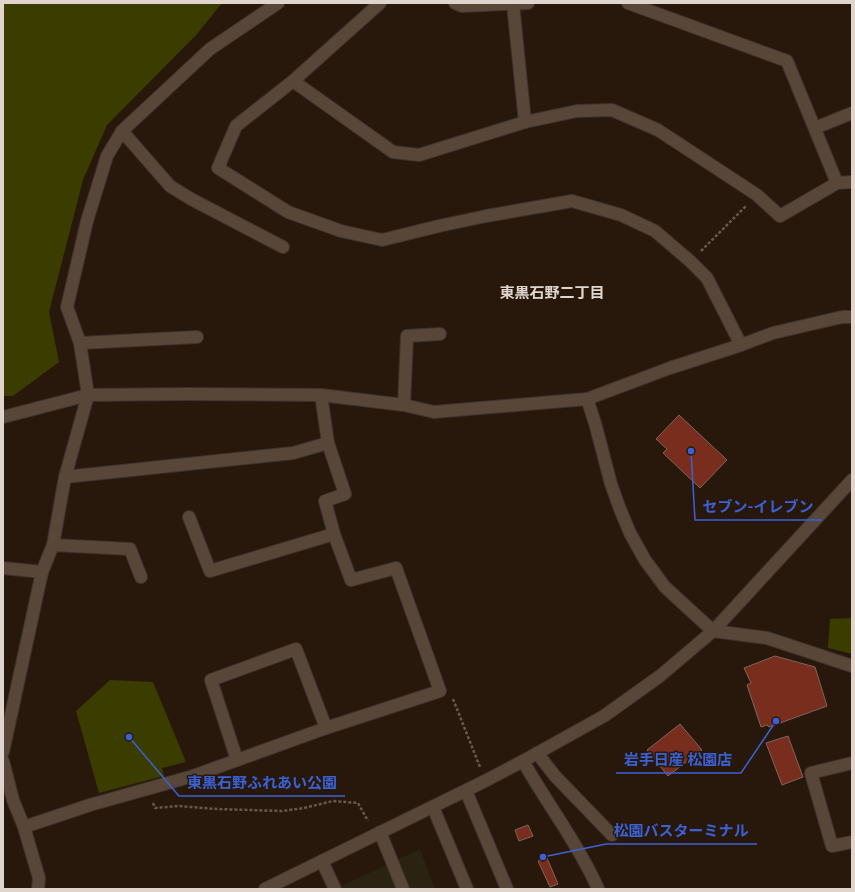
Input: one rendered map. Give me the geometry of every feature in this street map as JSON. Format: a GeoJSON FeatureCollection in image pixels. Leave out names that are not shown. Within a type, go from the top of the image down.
{"type":"FeatureCollection","features":[{"type":"Feature","properties":{"kind":"street"},"geometry":{"type":"LineString","coordinates":[[3,752],[42,572],[53,545],[65,478],[88,395],[80,343],[66,307],[87,221],[107,156],[122,131],[210,49],[278,3]]}},
{"type":"Feature","properties":{"kind":"street"},"geometry":{"type":"LineString","coordinates":[[380,3],[293,81],[236,126],[218,168],[288,212],[341,231],[382,240],[486,216],[572,202],[621,215],[655,231],[690,261],[707,278],[741,345]]}},
{"type":"Feature","properties":{"kind":"street"},"geometry":{"type":"LineString","coordinates":[[456,3],[462,6],[528,3]]}},
{"type":"Feature","properties":{"kind":"street"},"geometry":{"type":"LineString","coordinates":[[628,3],[787,61],[836,183]]}},
{"type":"Feature","properties":{"kind":"street"},"geometry":{"type":"LineString","coordinates":[[513,4],[525,122]]}},
{"type":"Feature","properties":{"kind":"street"},"geometry":{"type":"LineString","coordinates":[[293,81],[393,152],[419,155],[525,122],[577,111],[612,110],[658,130],[757,195],[780,216],[836,183],[852,182]]}},
{"type":"Feature","properties":{"kind":"street"},"geometry":{"type":"LineString","coordinates":[[815,128],[852,113]]}},
{"type":"Feature","properties":{"kind":"street"},"geometry":{"type":"LineString","coordinates":[[122,131],[170,186],[191,199],[283,247]]}},
{"type":"Feature","properties":{"kind":"street"},"geometry":{"type":"LineString","coordinates":[[3,418],[88,395],[321,395],[404,405],[434,412],[587,399],[670,368],[774,333],[842,317],[852,317]]}},
{"type":"Feature","properties":{"kind":"street"},"geometry":{"type":"LineString","coordinates":[[404,405],[407,336],[440,334]]}},
{"type":"Feature","properties":{"kind":"street"},"geometry":{"type":"LineString","coordinates":[[80,343],[197,337]]}},
{"type":"Feature","properties":{"kind":"street"},"geometry":{"type":"LineString","coordinates":[[24,827],[90,805],[193,776],[326,728],[440,691],[396,568],[351,580],[334,534],[325,501],[345,494],[328,443],[321,395]]}},
{"type":"Feature","properties":{"kind":"street"},"geometry":{"type":"LineString","coordinates":[[587,399],[611,484],[620,509],[630,533],[645,560],[665,587],[712,631],[767,638],[852,666]]}},
{"type":"Feature","properties":{"kind":"street"},"geometry":{"type":"LineString","coordinates":[[65,478],[293,453],[328,443]]}},
{"type":"Feature","properties":{"kind":"street"},"geometry":{"type":"LineString","coordinates":[[266,889],[377,833],[466,791],[604,716],[660,676],[712,631],[852,480]]}},
{"type":"Feature","properties":{"kind":"street"},"geometry":{"type":"LineString","coordinates":[[189,517],[210,571],[334,534]]}},
{"type":"Feature","properties":{"kind":"street"},"geometry":{"type":"LineString","coordinates":[[53,545],[130,549],[142,577]]}},
{"type":"Feature","properties":{"kind":"street"},"geometry":{"type":"LineString","coordinates":[[3,568],[42,572]]}},
{"type":"Feature","properties":{"kind":"street"},"geometry":{"type":"LineString","coordinates":[[237,760],[211,680],[296,649],[326,728]]}},
{"type":"Feature","properties":{"kind":"street"},"geometry":{"type":"LineString","coordinates":[[537,753],[555,776],[612,835]]}},
{"type":"Feature","properties":{"kind":"street"},"geometry":{"type":"LineString","coordinates":[[3,761],[8,801],[24,827],[39,878],[38,889]]}},
{"type":"Feature","properties":{"kind":"street"},"geometry":{"type":"LineString","coordinates":[[523,761],[576,847],[598,889]]}},
{"type":"Feature","properties":{"kind":"street"},"geometry":{"type":"LineString","coordinates":[[852,763],[812,773],[832,846],[852,842]]}},
{"type":"Feature","properties":{"kind":"street"},"geometry":{"type":"LineString","coordinates":[[466,791],[507,889]]}},
{"type":"Feature","properties":{"kind":"street"},"geometry":{"type":"LineString","coordinates":[[433,807],[468,889]]}},
{"type":"Feature","properties":{"kind":"street"},"geometry":{"type":"LineString","coordinates":[[377,833],[403,889]]}},
{"type":"Feature","properties":{"kind":"street"},"geometry":{"type":"LineString","coordinates":[[322,861],[335,889]]}},
{"type":"Feature","properties":{"kind":"path"},"geometry":{"type":"LineString","coordinates":[[690,261],[757,195]]}},
{"type":"Feature","properties":{"kind":"path"},"geometry":{"type":"LineString","coordinates":[[440,691],[452,696],[485,781]]}},
{"type":"Feature","properties":{"kind":"path"},"geometry":{"type":"LineString","coordinates":[[150,789],[155,808],[178,806],[217,810],[282,811],[304,808],[333,800],[358,803],[377,833]]}},
{"type":"Feature","properties":{"kind":"shaded area"},"geometry":{"type":"Polygon","coordinates":[[[3,3],[222,3],[197,34],[107,125],[83,180],[49,312],[59,362],[13,396],[3,396],[3,3]]]}},
{"type":"Feature","properties":{"kind":"shaded area"},"geometry":{"type":"Polygon","coordinates":[[[852,618],[852,654],[828,648],[830,619],[852,618]]]}},
{"type":"Feature","properties":{"kind":"shaded area"},"geometry":{"type":"Polygon","coordinates":[[[110,680],[153,682],[186,762],[162,768],[164,776],[99,793],[76,711],[110,680]]]}},
{"type":"Feature","properties":{"kind":"shaded area"},"geometry":{"type":"Polygon","coordinates":[[[420,849],[435,889],[335,889],[420,849]]]}},
{"type":"Feature","properties":{"kind":"building"},"geometry":{"type":"Polygon","coordinates":[[[679,415],[727,460],[700,488],[663,453],[667,449],[656,439],[679,415]]]}},
{"type":"Feature","properties":{"kind":"building"},"geometry":{"type":"Polygon","coordinates":[[[775,656],[815,667],[827,706],[769,727],[767,725],[761,727],[747,685],[751,683],[744,668],[775,656]]]}},
{"type":"Feature","properties":{"kind":"building"},"geometry":{"type":"Polygon","coordinates":[[[680,724],[702,750],[668,776],[647,750],[680,724]]]}},
{"type":"Feature","properties":{"kind":"building"},"geometry":{"type":"Polygon","coordinates":[[[788,736],[803,777],[782,785],[766,743],[788,736]]]}},
{"type":"Feature","properties":{"kind":"building"},"geometry":{"type":"Polygon","coordinates":[[[528,825],[533,836],[519,841],[515,830],[528,825]]]}},
{"type":"Feature","properties":{"kind":"building"},"geometry":{"type":"Polygon","coordinates":[[[547,858],[558,884],[550,887],[538,861],[547,858]]]}},
{"type":"Feature","properties":{"kind":"place","name":"セブン-イレブン"},"geometry":{"type":"Point","coordinates":[691,451]}},
{"type":"Feature","properties":{"kind":"place","name":"岩手日産 松園店"},"geometry":{"type":"Point","coordinates":[776,721]}},
{"type":"Feature","properties":{"kind":"place","name":"東黒石野ふれあい公園"},"geometry":{"type":"Point","coordinates":[129,737]}},
{"type":"Feature","properties":{"kind":"place","name":"松園バスターミナル"},"geometry":{"type":"Point","coordinates":[543,857]}},
{"type":"Feature","properties":{"kind":"district","name":"東黒石野二丁目"},"geometry":{"type":"Point","coordinates":[552,293]}}]}
